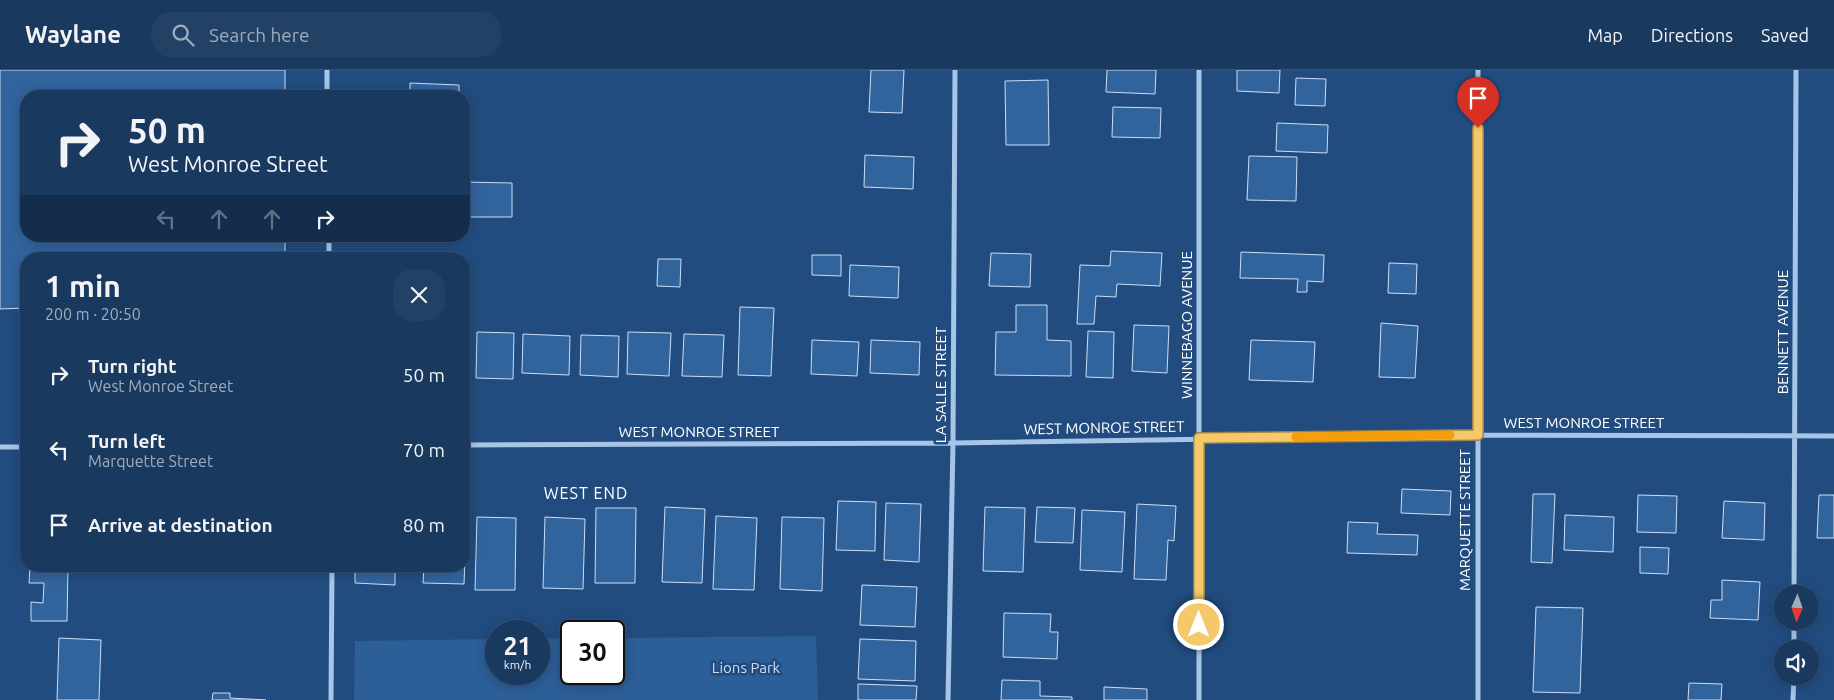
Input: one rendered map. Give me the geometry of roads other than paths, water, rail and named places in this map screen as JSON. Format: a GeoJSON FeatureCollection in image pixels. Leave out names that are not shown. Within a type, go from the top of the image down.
{"type":"FeatureCollection","features":[{"type":"Feature","properties":{"kind":"street"},"geometry":{"type":"LineString","coordinates":[[327,70],[327,90]]}},
{"type":"Feature","properties":{"kind":"street","name":"LA SALLE STREET"},"geometry":{"type":"LineString","coordinates":[[948,700],[953,443],[955,70]]}},
{"type":"Feature","properties":{"kind":"street","name":"WINNEBAGO AVENUE"},"geometry":{"type":"LineString","coordinates":[[1199,70],[1199,700]]}},
{"type":"Feature","properties":{"kind":"street","name":"MARQUETTE STREET"},"geometry":{"type":"LineString","coordinates":[[1478,70],[1478,700]]}},
{"type":"Feature","properties":{"kind":"street","name":"BENNETT AVENUE"},"geometry":{"type":"LineString","coordinates":[[1794,585],[1796,70]]}},
{"type":"Feature","properties":{"kind":"street","name":"WEST MONROE STREET"},"geometry":{"type":"LineString","coordinates":[[470,445],[953,443],[1478,435],[1834,436]]}},
{"type":"Feature","properties":{"kind":"street"},"geometry":{"type":"LineString","coordinates":[[0,447],[20,447]]}},
{"type":"Feature","properties":{"kind":"street"},"geometry":{"type":"LineString","coordinates":[[331,700],[332,572]]}},
{"type":"Feature","properties":{"kind":"street"},"geometry":{"type":"LineString","coordinates":[[1793,700],[1794,685]]}},
{"type":"Feature","properties":{"kind":"district","name":"WEST END"},"geometry":{"type":"Point","coordinates":[586,493]}},
{"type":"Feature","properties":{"kind":"park label","name":"Lions Park"},"geometry":{"type":"Point","coordinates":[746,668]}}]}
